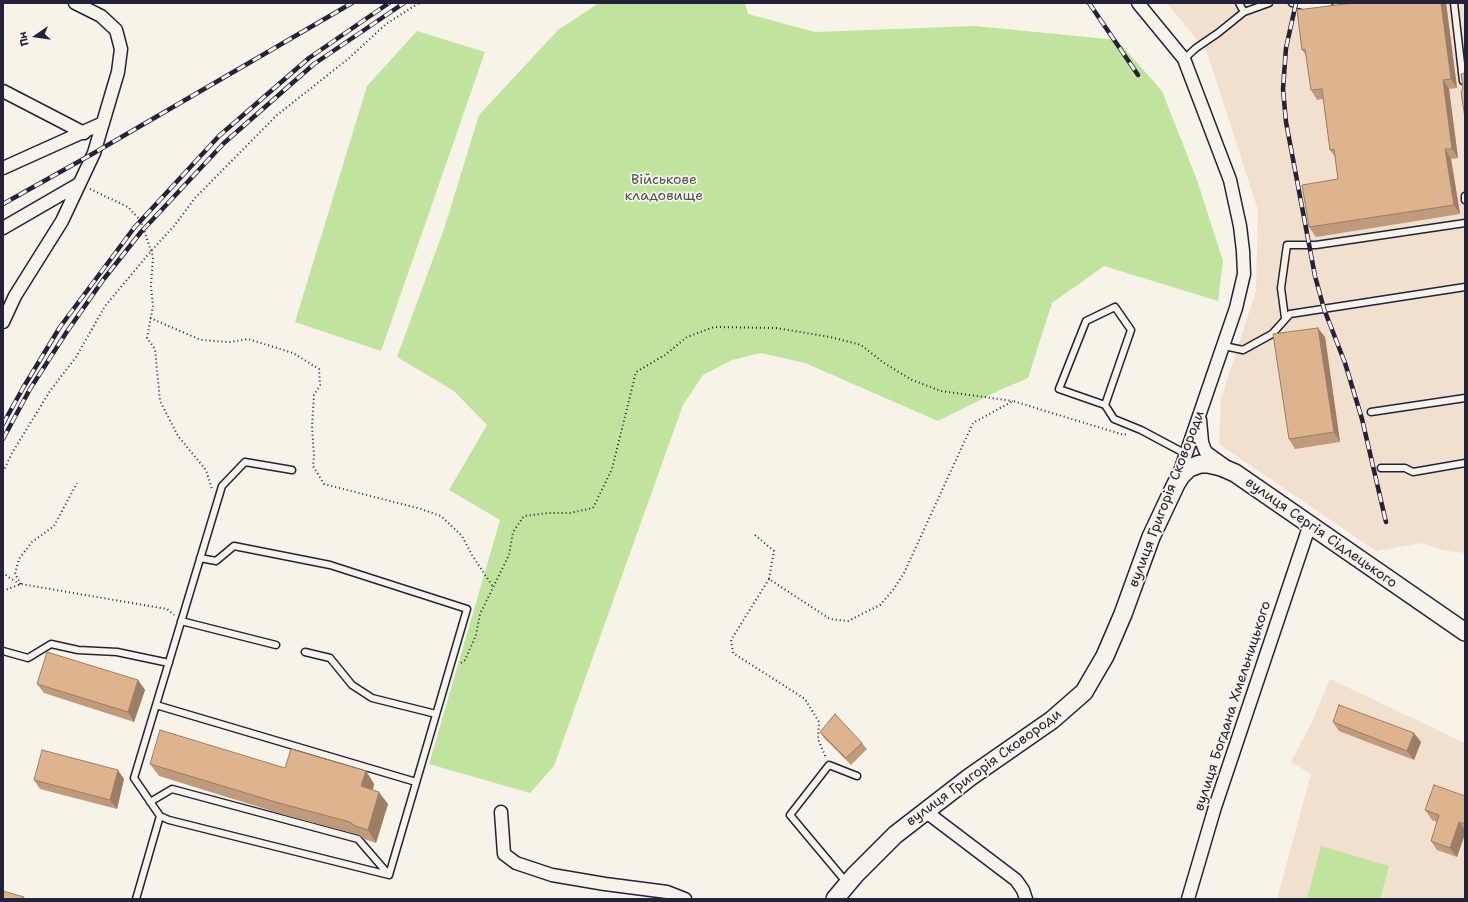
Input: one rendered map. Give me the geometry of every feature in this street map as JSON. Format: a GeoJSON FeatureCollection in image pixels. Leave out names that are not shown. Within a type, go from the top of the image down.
{"type":"FeatureCollection","features":[{"type":"Feature","properties":{"kind":"main road","name":"вулиця Сергія Сідлецького"},"geometry":{"type":"LineString","coordinates":[[1176,484],[1186,470],[1200,464],[1215,465],[1235,473],[1465,632]]}},
{"type":"Feature","properties":{"kind":"main road","name":"вулиця Григорія Сковороди"},"geometry":{"type":"LineString","coordinates":[[835,899],[894,835],[970,777],[1052,720],[1084,692],[1105,656],[1123,614],[1151,537],[1176,484]]}},
{"type":"Feature","properties":{"kind":"street"},"geometry":{"type":"LineString","coordinates":[[3,322],[15,296],[62,221],[94,153],[118,72],[121,49],[116,30],[101,16],[75,3]]}},
{"type":"Feature","properties":{"kind":"street","name":"вулиця Григорія Сковороди"},"geometry":{"type":"LineString","coordinates":[[1138,3],[1184,59],[1230,180],[1240,226],[1243,251],[1244,274],[1236,308],[1176,484]]}},
{"type":"Feature","properties":{"kind":"street"},"geometry":{"type":"LineString","coordinates":[[3,91],[84,133]]}},
{"type":"Feature","properties":{"kind":"street"},"geometry":{"type":"LineString","coordinates":[[3,168],[103,124]]}},
{"type":"Feature","properties":{"kind":"street"},"geometry":{"type":"LineString","coordinates":[[3,228],[79,184]]}},
{"type":"Feature","properties":{"kind":"street"},"geometry":{"type":"LineString","coordinates":[[1200,414],[1202,442],[1206,452],[1235,473]]}},
{"type":"Feature","properties":{"kind":"street","name":"вулиця Богдана Хмельницького"},"geometry":{"type":"LineString","coordinates":[[1188,899],[1215,807],[1310,524]]}},
{"type":"Feature","properties":{"kind":"street"},"geometry":{"type":"LineString","coordinates":[[925,811],[1016,880],[1023,890],[1026,899]]}},
{"type":"Feature","properties":{"kind":"street"},"geometry":{"type":"LineString","coordinates":[[501,812],[504,854],[516,863],[552,875],[667,892],[685,899]]}},
{"type":"Feature","properties":{"kind":"lane"},"geometry":{"type":"LineString","coordinates":[[1239,3],[1244,12]]}},
{"type":"Feature","properties":{"kind":"lane"},"geometry":{"type":"LineString","coordinates":[[1184,59],[1196,48],[1244,12],[1269,3]]}},
{"type":"Feature","properties":{"kind":"lane"},"geometry":{"type":"LineString","coordinates":[[1292,3],[1304,6],[1329,3]]}},
{"type":"Feature","properties":{"kind":"lane"},"geometry":{"type":"LineString","coordinates":[[1454,3],[1464,90]]}},
{"type":"Feature","properties":{"kind":"lane"},"geometry":{"type":"LineString","coordinates":[[1286,318],[1281,288],[1287,245],[1316,245],[1465,223]]}},
{"type":"Feature","properties":{"kind":"lane"},"geometry":{"type":"LineString","coordinates":[[1224,346],[1243,350],[1272,334],[1290,314],[1465,287]]}},
{"type":"Feature","properties":{"kind":"lane"},"geometry":{"type":"LineString","coordinates":[[1104,405],[1131,330],[1115,307],[1086,321],[1059,389],[1104,405],[1114,418],[1141,430],[1186,454]]}},
{"type":"Feature","properties":{"kind":"lane"},"geometry":{"type":"LineString","coordinates":[[1371,412],[1465,398]]}},
{"type":"Feature","properties":{"kind":"lane"},"geometry":{"type":"LineString","coordinates":[[292,470],[245,462],[222,486],[134,778],[160,816],[169,820],[389,875]]}},
{"type":"Feature","properties":{"kind":"lane"},"geometry":{"type":"LineString","coordinates":[[1381,468],[1405,468],[1413,472],[1465,463]]}},
{"type":"Feature","properties":{"kind":"lane"},"geometry":{"type":"LineString","coordinates":[[200,558],[216,561],[234,546],[330,565],[467,609],[389,875]]}},
{"type":"Feature","properties":{"kind":"lane"},"geometry":{"type":"LineString","coordinates":[[181,621],[276,645]]}},
{"type":"Feature","properties":{"kind":"lane"},"geometry":{"type":"LineString","coordinates":[[3,651],[28,658],[51,644],[78,650],[117,652],[169,663]]}},
{"type":"Feature","properties":{"kind":"lane"},"geometry":{"type":"LineString","coordinates":[[305,652],[330,658],[352,685],[372,698],[436,714]]}},
{"type":"Feature","properties":{"kind":"lane"},"geometry":{"type":"LineString","coordinates":[[156,705],[416,782]]}},
{"type":"Feature","properties":{"kind":"lane"},"geometry":{"type":"LineString","coordinates":[[848,884],[790,815],[829,765],[857,776]]}},
{"type":"Feature","properties":{"kind":"lane"},"geometry":{"type":"LineString","coordinates":[[150,802],[172,788],[358,839],[389,875]]}},
{"type":"Feature","properties":{"kind":"lane"},"geometry":{"type":"LineString","coordinates":[[136,899],[160,816]]}},
{"type":"Feature","properties":{"kind":"path"},"geometry":{"type":"LineString","coordinates":[[3,472],[12,453],[50,391],[76,357],[105,306],[174,226],[195,198],[276,115],[348,58],[386,24],[419,3]]}},
{"type":"Feature","properties":{"kind":"path"},"geometry":{"type":"LineString","coordinates":[[79,184],[128,207],[141,221],[152,250],[153,257],[151,286],[153,306],[147,338],[155,349],[160,401],[178,436],[206,470],[217,503]]}},
{"type":"Feature","properties":{"kind":"path"},"geometry":{"type":"LineString","coordinates":[[150,318],[201,340],[230,342],[248,339],[293,353],[319,369],[320,385],[314,395],[312,426],[314,456],[313,466],[324,484],[421,509],[441,516],[462,536],[493,587]]}},
{"type":"Feature","properties":{"kind":"path"},"geometry":{"type":"LineString","coordinates":[[460,665],[476,635],[480,614],[509,555],[513,532],[524,516],[548,513],[570,513],[593,508],[612,470],[636,372],[665,356],[688,337],[714,327],[776,328],[830,337],[861,345],[884,363],[912,380],[941,391],[1014,401],[1124,434],[1141,430]]}},
{"type":"Feature","properties":{"kind":"path"},"geometry":{"type":"LineString","coordinates":[[769,579],[830,619],[848,621],[880,605],[893,590],[904,573],[973,423],[1014,401]]}},
{"type":"Feature","properties":{"kind":"path"},"geometry":{"type":"LineString","coordinates":[[21,584],[15,574],[19,559],[32,542],[54,526],[77,483]]}},
{"type":"Feature","properties":{"kind":"path"},"geometry":{"type":"LineString","coordinates":[[756,535],[774,551],[769,579],[731,640],[733,653],[805,699],[819,722],[818,739],[829,765]]}},
{"type":"Feature","properties":{"kind":"path"},"geometry":{"type":"LineString","coordinates":[[3,572],[8,577],[21,584],[167,609],[181,621]]}},
{"type":"Feature","properties":{"kind":"path"},"geometry":{"type":"LineString","coordinates":[[3,592],[21,584]]}},
{"type":"Feature","properties":{"kind":"shaded area"},"geometry":{"type":"Polygon","coordinates":[[[1167,3],[1465,3],[1465,553],[1442,550],[1422,543],[1376,551],[1219,444],[1221,399],[1256,291],[1258,210],[1207,52],[1167,3]]]}},
{"type":"Feature","properties":{"kind":"shaded area"},"geometry":{"type":"Polygon","coordinates":[[[1330,679],[1465,743],[1465,899],[1277,899],[1311,774],[1291,762],[1312,722],[1330,679]]]}},
{"type":"Feature","properties":{"kind":"green space","name":"Військове кладовище"},"geometry":{"type":"Polygon","coordinates":[[[599,3],[745,3],[748,14],[815,32],[975,26],[1117,40],[1162,91],[1197,180],[1223,261],[1218,301],[1104,266],[1052,303],[1028,378],[1000,390],[938,421],[805,363],[761,353],[732,360],[703,375],[683,405],[554,766],[530,793],[429,764],[500,520],[449,490],[487,425],[454,391],[397,357],[444,229],[479,115],[558,30],[599,3]]]}},
{"type":"Feature","properties":{"kind":"green space"},"geometry":{"type":"Polygon","coordinates":[[[417,31],[485,52],[381,351],[295,322],[367,86],[417,31]]]}},
{"type":"Feature","properties":{"kind":"green space"},"geometry":{"type":"Polygon","coordinates":[[[1321,846],[1389,866],[1380,899],[1307,899],[1321,846]]]}},
{"type":"Feature","properties":{"kind":"building"},"geometry":{"type":"Polygon","coordinates":[[[1353,3],[1441,3],[1451,79],[1443,80],[1452,149],[1445,149],[1454,205],[1309,227],[1302,185],[1338,179],[1334,149],[1330,150],[1322,89],[1311,90],[1305,49],[1302,50],[1297,10],[1353,3]]]}},
{"type":"Feature","properties":{"kind":"building"},"geometry":{"type":"Polygon","coordinates":[[[1465,73],[1465,118],[1461,92],[1463,88],[1461,74],[1465,73]]]}},
{"type":"Feature","properties":{"kind":"building"},"geometry":{"type":"Polygon","coordinates":[[[1318,328],[1334,432],[1289,439],[1273,334],[1318,328]]]}},
{"type":"Feature","properties":{"kind":"building"},"geometry":{"type":"Polygon","coordinates":[[[47,652],[138,680],[128,712],[37,684],[47,652]]]}},
{"type":"Feature","properties":{"kind":"building"},"geometry":{"type":"Polygon","coordinates":[[[1339,705],[1414,733],[1407,751],[1333,722],[1339,705]]]}},
{"type":"Feature","properties":{"kind":"building"},"geometry":{"type":"Polygon","coordinates":[[[835,714],[862,743],[846,758],[820,732],[835,714]]]}},
{"type":"Feature","properties":{"kind":"building"},"geometry":{"type":"Polygon","coordinates":[[[160,730],[285,768],[291,749],[366,771],[361,786],[379,792],[368,830],[355,826],[350,822],[279,803],[150,764],[160,730]]]}},
{"type":"Feature","properties":{"kind":"building"},"geometry":{"type":"Polygon","coordinates":[[[42,750],[118,770],[110,800],[34,780],[42,750]]]}},
{"type":"Feature","properties":{"kind":"building"},"geometry":{"type":"Polygon","coordinates":[[[1434,785],[1465,796],[1465,824],[1459,822],[1450,848],[1431,841],[1439,815],[1425,810],[1434,785]]]}},
{"type":"Feature","properties":{"kind":"building"},"geometry":{"type":"Polygon","coordinates":[[[3,891],[24,897],[23,899],[3,899],[3,891]]]}},
{"type":"Feature","properties":{"kind":"railway"},"geometry":{"type":"LineString","coordinates":[[3,204],[94,153],[352,3]]}},
{"type":"Feature","properties":{"kind":"railway"},"geometry":{"type":"LineString","coordinates":[[3,424],[60,327],[134,228],[219,136],[309,58],[389,3]]}},
{"type":"Feature","properties":{"kind":"railway"},"geometry":{"type":"LineString","coordinates":[[3,439],[30,389],[66,333],[103,280],[141,232],[224,143],[314,64],[404,3]]}},
{"type":"Feature","properties":{"kind":"railway"},"geometry":{"type":"LineString","coordinates":[[1089,3],[1138,75]]}},
{"type":"Feature","properties":{"kind":"railway"},"geometry":{"type":"LineString","coordinates":[[1296,3],[1286,48],[1283,89],[1286,122],[1315,276],[1324,309],[1345,363],[1362,419],[1386,522]]}}]}
